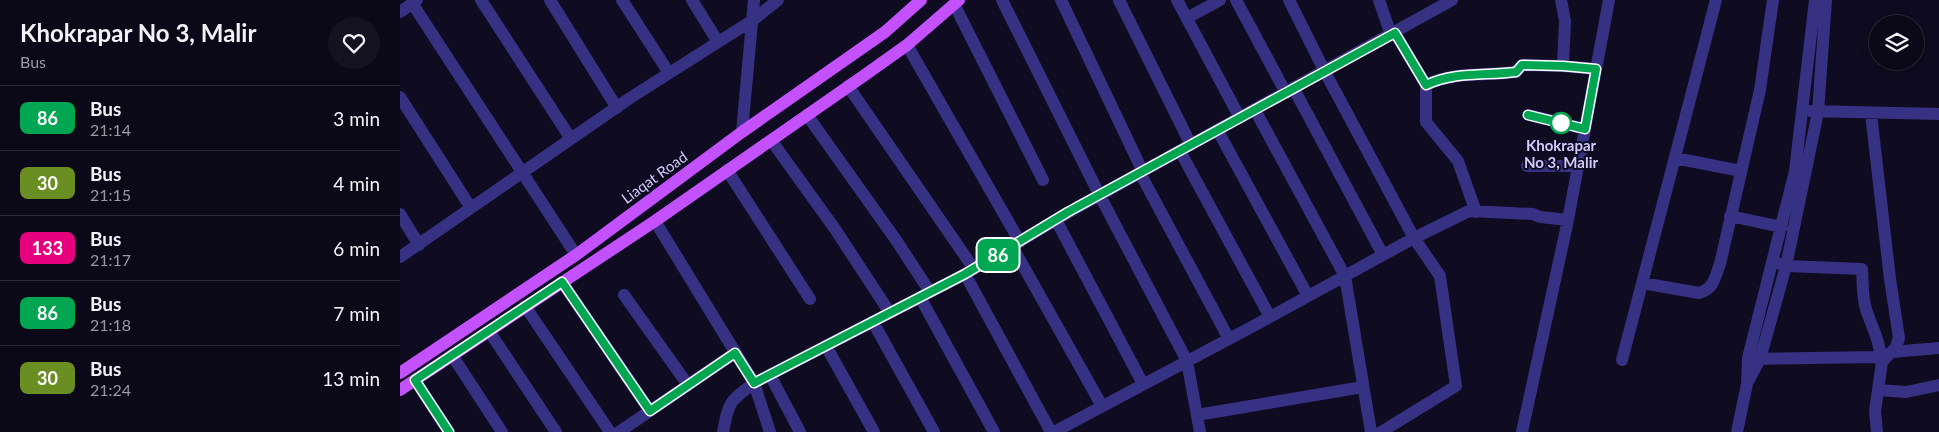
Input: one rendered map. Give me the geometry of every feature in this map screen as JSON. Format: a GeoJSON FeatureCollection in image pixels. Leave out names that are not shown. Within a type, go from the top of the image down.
{"type":"FeatureCollection","features":[{"type":"Feature","properties":{"kind":"main road","name":"Liaqat Road"},"geometry":{"type":"LineString","coordinates":[[400,373],[576,255],[742,132],[885,32],[922,0]]}},
{"type":"Feature","properties":{"kind":"main road"},"geometry":{"type":"LineString","coordinates":[[400,390],[655,221],[907,45],[956,2]]}},
{"type":"Feature","properties":{"kind":"street"},"geometry":{"type":"LineString","coordinates":[[481,0],[571,139]]}},
{"type":"Feature","properties":{"kind":"street"},"geometry":{"type":"LineString","coordinates":[[550,0],[616,108]]}},
{"type":"Feature","properties":{"kind":"street"},"geometry":{"type":"LineString","coordinates":[[622,0],[669,73]]}},
{"type":"Feature","properties":{"kind":"street"},"geometry":{"type":"LineString","coordinates":[[692,0],[718,42]]}},
{"type":"Feature","properties":{"kind":"street"},"geometry":{"type":"LineString","coordinates":[[742,132],[754,0]]}},
{"type":"Feature","properties":{"kind":"street"},"geometry":{"type":"LineString","coordinates":[[400,257],[616,108],[753,20],[778,0]]}},
{"type":"Feature","properties":{"kind":"street"},"geometry":{"type":"LineString","coordinates":[[1002,0],[1100,196],[1187,361],[1200,432]]}},
{"type":"Feature","properties":{"kind":"street"},"geometry":{"type":"LineString","coordinates":[[1061,0],[1142,173],[1229,339]]}},
{"type":"Feature","properties":{"kind":"street"},"geometry":{"type":"LineString","coordinates":[[1119,0],[1186,148],[1270,317]]}},
{"type":"Feature","properties":{"kind":"street"},"geometry":{"type":"LineString","coordinates":[[1177,0],[1240,118]]}},
{"type":"Feature","properties":{"kind":"street"},"geometry":{"type":"LineString","coordinates":[[1187,18],[1220,0]]}},
{"type":"Feature","properties":{"kind":"street"},"geometry":{"type":"LineString","coordinates":[[1236,0],[1257,43],[1290,91],[1382,255]]}},
{"type":"Feature","properties":{"kind":"street"},"geometry":{"type":"LineString","coordinates":[[1289,0],[1325,72],[1414,238],[1440,276],[1456,386],[1381,432]]}},
{"type":"Feature","properties":{"kind":"street"},"geometry":{"type":"LineString","coordinates":[[1379,0],[1393,34],[1426,85],[1426,122],[1458,161],[1476,212]]}},
{"type":"Feature","properties":{"kind":"street"},"geometry":{"type":"LineString","coordinates":[[723,432],[727,409],[732,400],[754,383],[969,271],[1056,220],[1452,0]]}},
{"type":"Feature","properties":{"kind":"street"},"geometry":{"type":"LineString","coordinates":[[1561,0],[1565,20],[1563,66]]}},
{"type":"Feature","properties":{"kind":"street"},"geometry":{"type":"LineString","coordinates":[[1522,432],[1568,220],[1609,0]]}},
{"type":"Feature","properties":{"kind":"street"},"geometry":{"type":"LineString","coordinates":[[1622,360],[1716,0]]}},
{"type":"Feature","properties":{"kind":"street"},"geometry":{"type":"LineString","coordinates":[[1642,283],[1699,293],[1707,291],[1713,284],[1760,90],[1773,0]]}},
{"type":"Feature","properties":{"kind":"street"},"geometry":{"type":"LineString","coordinates":[[1754,359],[1773,261],[1795,171],[1815,0]]}},
{"type":"Feature","properties":{"kind":"street"},"geometry":{"type":"LineString","coordinates":[[1737,432],[1754,359],[1786,266],[1818,112],[1826,0]]}},
{"type":"Feature","properties":{"kind":"street"},"geometry":{"type":"LineString","coordinates":[[400,12],[414,2],[576,255]]}},
{"type":"Feature","properties":{"kind":"street"},"geometry":{"type":"LineString","coordinates":[[956,2],[1043,180]]}},
{"type":"Feature","properties":{"kind":"street"},"geometry":{"type":"LineString","coordinates":[[907,45],[1102,406]]}},
{"type":"Feature","properties":{"kind":"street"},"geometry":{"type":"LineString","coordinates":[[1426,85],[1439,78],[1516,72],[1522,65],[1596,69]]}},
{"type":"Feature","properties":{"kind":"street"},"geometry":{"type":"LineString","coordinates":[[848,86],[969,271],[1053,432],[1270,317],[1382,255],[1469,211],[1533,214],[1540,217],[1568,220]]}},
{"type":"Feature","properties":{"kind":"street"},"geometry":{"type":"LineString","coordinates":[[400,97],[471,208]]}},
{"type":"Feature","properties":{"kind":"street"},"geometry":{"type":"LineString","coordinates":[[1255,110],[1345,276],[1371,432]]}},
{"type":"Feature","properties":{"kind":"street"},"geometry":{"type":"LineString","coordinates":[[1803,111],[1939,114]]}},
{"type":"Feature","properties":{"kind":"street"},"geometry":{"type":"LineString","coordinates":[[807,114],[896,240],[994,432]]}},
{"type":"Feature","properties":{"kind":"street"},"geometry":{"type":"LineString","coordinates":[[1871,114],[1890,279],[1899,338],[1892,352],[1881,360]]}},
{"type":"Feature","properties":{"kind":"street"},"geometry":{"type":"LineString","coordinates":[[1528,115],[1585,129]]}},
{"type":"Feature","properties":{"kind":"street"},"geometry":{"type":"LineString","coordinates":[[1218,130],[1308,296]]}},
{"type":"Feature","properties":{"kind":"street"},"geometry":{"type":"LineString","coordinates":[[771,140],[835,229],[890,313]]}},
{"type":"Feature","properties":{"kind":"street"},"geometry":{"type":"LineString","coordinates":[[1675,158],[1741,171]]}},
{"type":"Feature","properties":{"kind":"street"},"geometry":{"type":"LineString","coordinates":[[1527,166],[1578,166]]}},
{"type":"Feature","properties":{"kind":"street"},"geometry":{"type":"LineString","coordinates":[[727,170],[810,299]]}},
{"type":"Feature","properties":{"kind":"street"},"geometry":{"type":"LineString","coordinates":[[400,214],[419,245]]}},
{"type":"Feature","properties":{"kind":"street"},"geometry":{"type":"LineString","coordinates":[[1730,216],[1782,227]]}},
{"type":"Feature","properties":{"kind":"street"},"geometry":{"type":"LineString","coordinates":[[1056,220],[1143,384]]}},
{"type":"Feature","properties":{"kind":"street"},"geometry":{"type":"LineString","coordinates":[[655,221],[754,383],[770,432]]}},
{"type":"Feature","properties":{"kind":"street"},"geometry":{"type":"LineString","coordinates":[[1773,261],[1786,266],[1862,269],[1863,296],[1867,315],[1880,350],[1881,360],[1875,411],[1877,432]]}},
{"type":"Feature","properties":{"kind":"street"},"geometry":{"type":"LineString","coordinates":[[562,282],[650,411]]}},
{"type":"Feature","properties":{"kind":"street"},"geometry":{"type":"LineString","coordinates":[[624,295],[688,385]]}},
{"type":"Feature","properties":{"kind":"street"},"geometry":{"type":"LineString","coordinates":[[525,306],[610,432]]}},
{"type":"Feature","properties":{"kind":"street"},"geometry":{"type":"LineString","coordinates":[[872,322],[934,432]]}},
{"type":"Feature","properties":{"kind":"street"},"geometry":{"type":"LineString","coordinates":[[489,330],[556,432]]}},
{"type":"Feature","properties":{"kind":"street"},"geometry":{"type":"LineString","coordinates":[[826,346],[874,432]]}},
{"type":"Feature","properties":{"kind":"street"},"geometry":{"type":"LineString","coordinates":[[1892,352],[1939,348]]}},
{"type":"Feature","properties":{"kind":"street"},"geometry":{"type":"LineString","coordinates":[[619,432],[735,353]]}},
{"type":"Feature","properties":{"kind":"street"},"geometry":{"type":"LineString","coordinates":[[452,355],[502,432]]}},
{"type":"Feature","properties":{"kind":"street"},"geometry":{"type":"LineString","coordinates":[[1754,359],[1877,357],[1881,360]]}},
{"type":"Feature","properties":{"kind":"street"},"geometry":{"type":"LineString","coordinates":[[770,375],[800,432]]}},
{"type":"Feature","properties":{"kind":"street"},"geometry":{"type":"LineString","coordinates":[[415,380],[449,432]]}},
{"type":"Feature","properties":{"kind":"street"},"geometry":{"type":"LineString","coordinates":[[1878,390],[1906,392],[1939,386]]}},
{"type":"Feature","properties":{"kind":"street"},"geometry":{"type":"LineString","coordinates":[[1197,415],[1364,387]]}},
{"type":"Feature","properties":{"kind":"bus line","name":"86"},"geometry":{"type":"LineString","coordinates":[[449,432],[415,380],[562,282],[650,411],[735,353],[754,383],[965,274],[1068,212],[1395,33],[1426,85],[1439,78],[1516,72],[1522,65],[1596,69],[1585,129],[1528,115]]}},
{"type":"Feature","properties":{"kind":"place","name":"Khokrapar No 3, Malir"},"geometry":{"type":"Point","coordinates":[1561,123]}}]}
